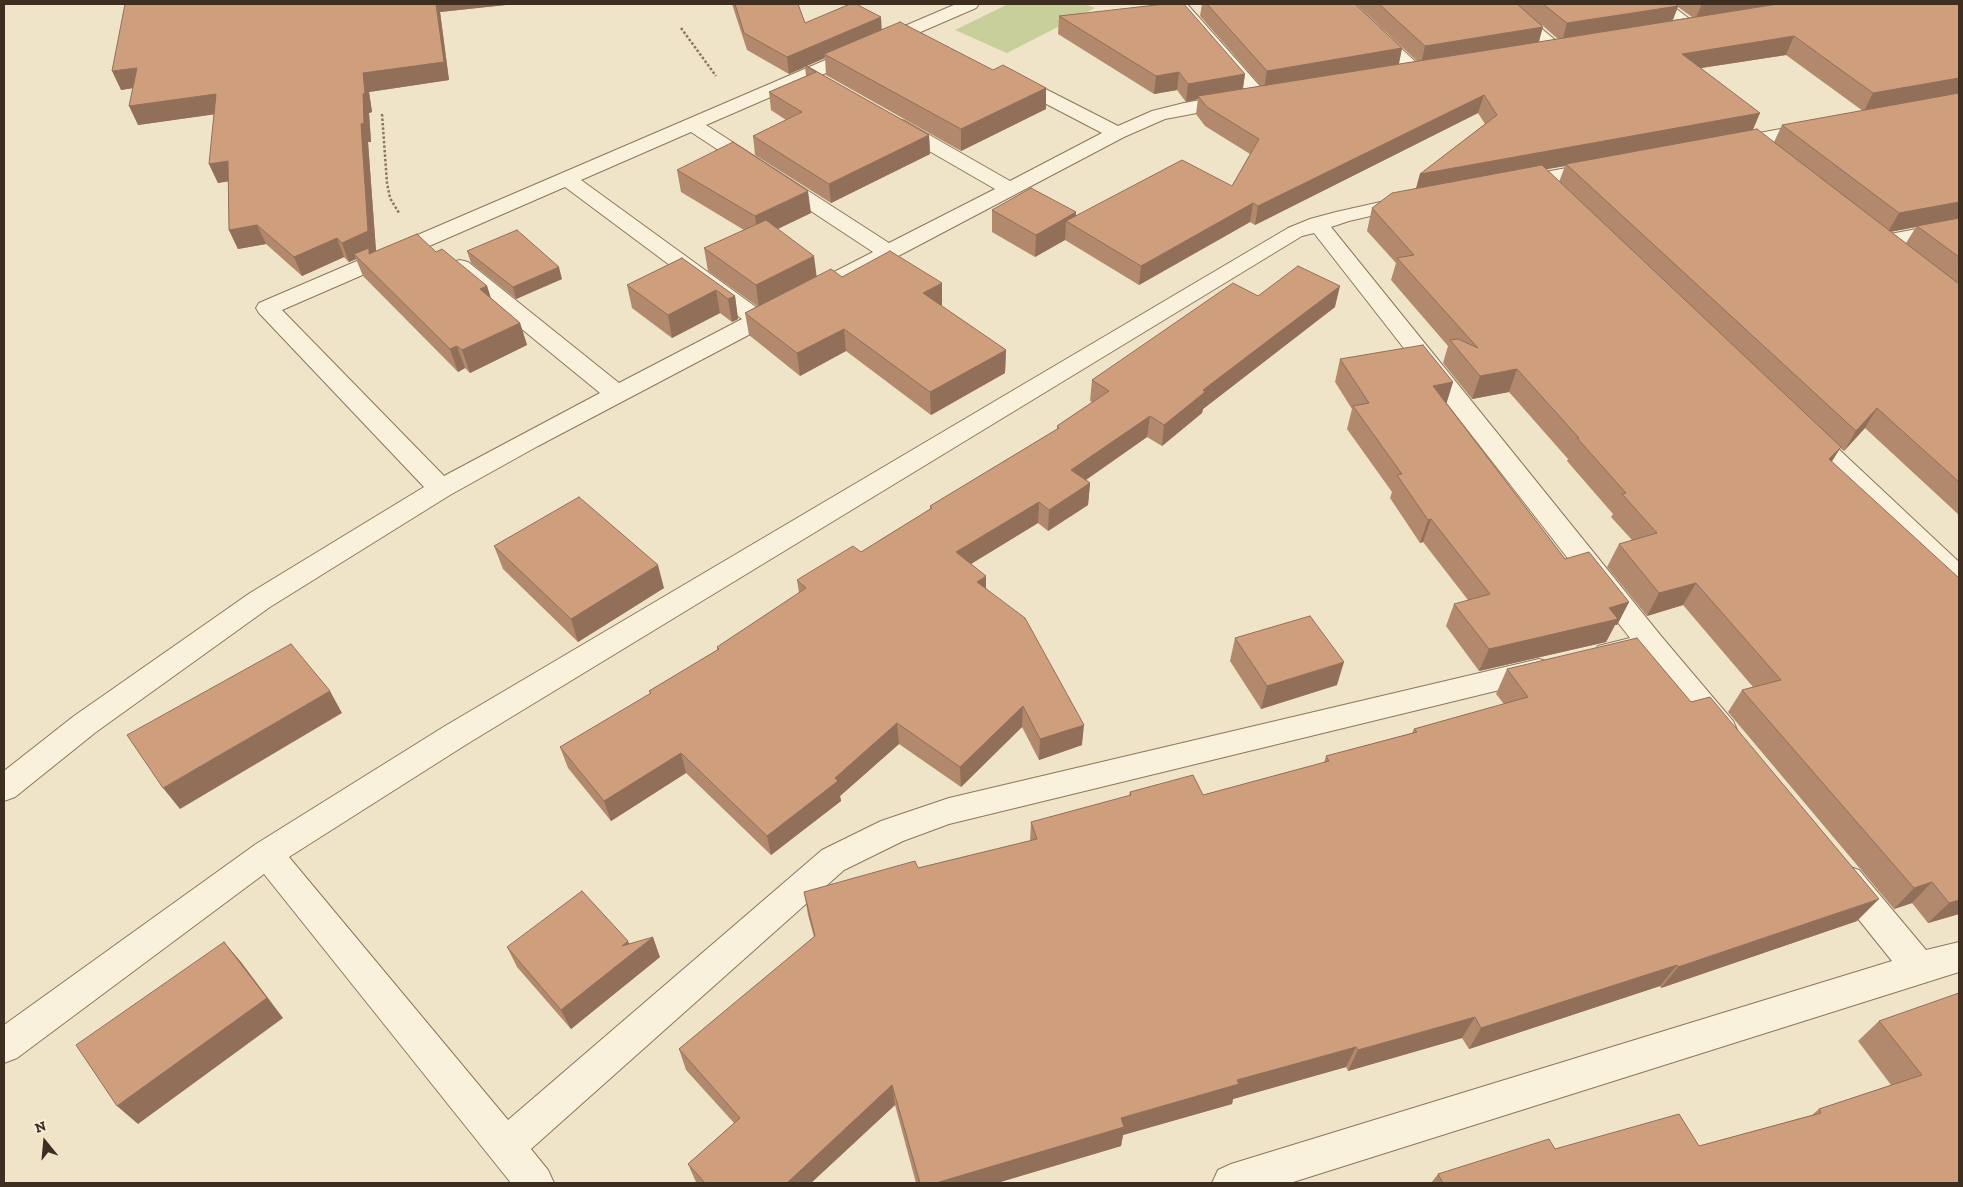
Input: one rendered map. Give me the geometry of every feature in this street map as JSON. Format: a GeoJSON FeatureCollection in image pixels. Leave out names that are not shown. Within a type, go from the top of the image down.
{"type":"FeatureCollection","features":[{"type":"Feature","properties":{"kind":"street"},"geometry":{"type":"LineString","coordinates":[[440,489],[267,308],[743,102],[816,79],[912,28],[970,4]]}},
{"type":"Feature","properties":{"kind":"street"},"geometry":{"type":"LineString","coordinates":[[1178,4],[1258,96]]}},
{"type":"Feature","properties":{"kind":"street"},"geometry":{"type":"LineString","coordinates":[[1344,4],[1415,71]]}},
{"type":"Feature","properties":{"kind":"street"},"geometry":{"type":"LineString","coordinates":[[1502,4],[1557,49]]}},
{"type":"Feature","properties":{"kind":"street"},"geometry":{"type":"LineString","coordinates":[[1660,4],[1691,27]]}},
{"type":"Feature","properties":{"kind":"street"},"geometry":{"type":"LineString","coordinates":[[1672,30],[1710,24]]}},
{"type":"Feature","properties":{"kind":"street"},"geometry":{"type":"LineString","coordinates":[[912,28],[930,38]]}},
{"type":"Feature","properties":{"kind":"street"},"geometry":{"type":"LineString","coordinates":[[1538,52],[1576,46]]}},
{"type":"Feature","properties":{"kind":"street"},"geometry":{"type":"LineString","coordinates":[[1396,74],[1434,68]]}},
{"type":"Feature","properties":{"kind":"street"},"geometry":{"type":"LineString","coordinates":[[1001,74],[1117,133]]}},
{"type":"Feature","properties":{"kind":"street"},"geometry":{"type":"LineString","coordinates":[[4,788],[86,724],[260,600],[440,489],[616,393],[1117,133],[1159,115],[1278,93]]}},
{"type":"Feature","properties":{"kind":"street"},"geometry":{"type":"LineString","coordinates":[[883,117],[1010,189]]}},
{"type":"Feature","properties":{"kind":"street"},"geometry":{"type":"LineString","coordinates":[[692,124],[888,252]]}},
{"type":"Feature","properties":{"kind":"street"},"geometry":{"type":"LineString","coordinates":[[1705,149],[1832,126]]}},
{"type":"Feature","properties":{"kind":"street"},"geometry":{"type":"LineString","coordinates":[[1753,140],[1776,158]]}},
{"type":"Feature","properties":{"kind":"street"},"geometry":{"type":"LineString","coordinates":[[1493,187],[1618,165]]}},
{"type":"Feature","properties":{"kind":"street"},"geometry":{"type":"LineString","coordinates":[[566,178],[758,320]]}},
{"type":"Feature","properties":{"kind":"street"},"geometry":{"type":"LineString","coordinates":[[1540,179],[1562,200]]}},
{"type":"Feature","properties":{"kind":"street"},"geometry":{"type":"LineString","coordinates":[[4,1046],[267,854],[456,734],[1295,232],[1317,223],[1343,216],[1428,199]]}},
{"type":"Feature","properties":{"kind":"street"},"geometry":{"type":"LineString","coordinates":[[1317,223],[1651,644],[1738,749]]}},
{"type":"Feature","properties":{"kind":"street"},"geometry":{"type":"LineString","coordinates":[[1907,259],[1877,235],[1959,227]]}},
{"type":"Feature","properties":{"kind":"street"},"geometry":{"type":"LineString","coordinates":[[425,239],[616,393]]}},
{"type":"Feature","properties":{"kind":"street"},"geometry":{"type":"LineString","coordinates":[[1793,420],[1959,578]]}},
{"type":"Feature","properties":{"kind":"street"},"geometry":{"type":"LineString","coordinates":[[505,1147],[833,860],[892,831],[949,811],[1651,644]]}},
{"type":"Feature","properties":{"kind":"street"},"geometry":{"type":"LineString","coordinates":[[267,854],[535,1183]]}},
{"type":"Feature","properties":{"kind":"street"},"geometry":{"type":"LineString","coordinates":[[1832,862],[1919,968]]}},
{"type":"Feature","properties":{"kind":"street"},"geometry":{"type":"LineString","coordinates":[[1231,1183],[1959,957]]}},
{"type":"Feature","properties":{"kind":"path"},"geometry":{"type":"LineString","coordinates":[[681,28],[718,78],[743,102]]}},
{"type":"Feature","properties":{"kind":"path"},"geometry":{"type":"LineString","coordinates":[[382,114],[387,183],[390,198],[399,212],[425,239]]}},
{"type":"Feature","properties":{"kind":"green space"},"geometry":{"type":"Polygon","coordinates":[[[1008,4],[1085,4],[1095,8],[1007,53],[955,30],[1008,4]]]}},
{"type":"Feature","properties":{"kind":"building"},"geometry":{"type":"Polygon","coordinates":[[[125,4],[436,4],[444,62],[363,73],[365,93],[363,94],[364,123],[361,124],[368,231],[342,243],[337,238],[294,257],[257,225],[229,230],[228,161],[209,164],[216,94],[129,106],[137,68],[112,71],[125,4]]]}},
{"type":"Feature","properties":{"kind":"building"},"geometry":{"type":"Polygon","coordinates":[[[735,4],[798,4],[805,23],[850,4],[856,4],[881,17],[787,57],[744,33],[735,4]]]}},
{"type":"Feature","properties":{"kind":"building"},"geometry":{"type":"Polygon","coordinates":[[[1165,4],[1184,4],[1245,74],[1188,84],[1179,72],[1156,76],[1059,16],[1165,4]]]}},
{"type":"Feature","properties":{"kind":"building"},"geometry":{"type":"Polygon","coordinates":[[[1207,4],[1355,4],[1402,48],[1267,71],[1207,4]]]}},
{"type":"Feature","properties":{"kind":"building"},"geometry":{"type":"Polygon","coordinates":[[[1379,4],[1517,4],[1543,27],[1425,46],[1379,4]]]}},
{"type":"Feature","properties":{"kind":"building"},"geometry":{"type":"Polygon","coordinates":[[[1543,4],[1675,4],[1678,6],[1567,23],[1543,4]]]}},
{"type":"Feature","properties":{"kind":"building"},"geometry":{"type":"Polygon","coordinates":[[[1778,4],[1959,4],[1959,78],[1873,93],[1794,36],[1682,54],[1760,113],[1420,174],[1497,115],[1484,95],[1258,206],[1253,203],[1141,266],[1066,221],[1182,160],[1232,186],[1259,139],[1207,107],[1198,96],[1778,4]]]}},
{"type":"Feature","properties":{"kind":"building"},"geometry":{"type":"Polygon","coordinates":[[[900,22],[993,70],[1003,65],[1046,88],[961,129],[824,54],[900,22]]]}},
{"type":"Feature","properties":{"kind":"building"},"geometry":{"type":"Polygon","coordinates":[[[805,65],[929,135],[829,184],[753,136],[802,112],[769,92],[816,72],[805,65]]]}},
{"type":"Feature","properties":{"kind":"building"},"geometry":{"type":"Polygon","coordinates":[[[1959,93],[1959,202],[1899,213],[1782,125],[1959,93]]]}},
{"type":"Feature","properties":{"kind":"building"},"geometry":{"type":"Polygon","coordinates":[[[1757,129],[1959,284],[1959,482],[1877,408],[1856,431],[1566,164],[1757,129]]]}},
{"type":"Feature","properties":{"kind":"building"},"geometry":{"type":"Polygon","coordinates":[[[733,142],[808,191],[755,216],[677,170],[733,142]]]}},
{"type":"Feature","properties":{"kind":"building"},"geometry":{"type":"Polygon","coordinates":[[[1542,165],[1841,447],[1829,459],[1959,578],[1959,900],[1949,903],[1932,882],[1914,888],[1742,690],[1781,680],[1696,583],[1659,593],[1619,544],[1657,533],[1622,494],[1626,493],[1517,369],[1480,376],[1450,340],[1458,339],[1478,348],[1397,258],[1414,255],[1372,208],[1392,193],[1542,165]]]}},
{"type":"Feature","properties":{"kind":"building"},"geometry":{"type":"Polygon","coordinates":[[[1031,188],[1076,212],[1036,235],[992,210],[1031,188]]]}},
{"type":"Feature","properties":{"kind":"building"},"geometry":{"type":"Polygon","coordinates":[[[1959,218],[1959,257],[1917,226],[1959,218]]]}},
{"type":"Feature","properties":{"kind":"building"},"geometry":{"type":"Polygon","coordinates":[[[766,220],[814,256],[756,285],[704,248],[766,220]]]}},
{"type":"Feature","properties":{"kind":"building"},"geometry":{"type":"Polygon","coordinates":[[[517,230],[559,267],[513,287],[467,251],[517,230]]]}},
{"type":"Feature","properties":{"kind":"building"},"geometry":{"type":"Polygon","coordinates":[[[417,234],[436,252],[442,249],[487,286],[480,289],[520,323],[462,350],[457,346],[450,349],[354,254],[369,248],[369,254],[417,234]]]}},
{"type":"Feature","properties":{"kind":"building"},"geometry":{"type":"Polygon","coordinates":[[[890,251],[942,283],[923,293],[1006,350],[930,392],[844,329],[797,353],[745,313],[831,269],[842,277],[890,251]]]}},
{"type":"Feature","properties":{"kind":"building"},"geometry":{"type":"Polygon","coordinates":[[[682,258],[735,296],[728,299],[716,290],[668,315],[627,285],[682,258]]]}},
{"type":"Feature","properties":{"kind":"building"},"geometry":{"type":"Polygon","coordinates":[[[1298,266],[1340,286],[1203,390],[1205,392],[1164,425],[1150,416],[1071,470],[1090,483],[1049,510],[1039,502],[956,552],[986,576],[977,582],[1025,618],[1084,725],[1040,739],[1023,706],[960,767],[897,723],[835,778],[838,781],[767,836],[681,753],[604,801],[560,747],[651,693],[649,691],[719,649],[717,647],[806,588],[797,580],[853,546],[861,552],[932,508],[930,506],[1059,428],[1057,426],[1109,391],[1092,380],[1233,283],[1258,296],[1298,266]]]}},
{"type":"Feature","properties":{"kind":"building"},"geometry":{"type":"Polygon","coordinates":[[[1423,345],[1453,382],[1433,386],[1565,559],[1589,552],[1629,602],[1609,608],[1618,619],[1489,649],[1454,604],[1490,594],[1431,519],[1428,520],[1397,475],[1402,474],[1353,406],[1369,403],[1340,359],[1423,345]]]}},
{"type":"Feature","properties":{"kind":"building"},"geometry":{"type":"Polygon","coordinates":[[[579,497],[658,565],[571,619],[494,546],[579,497]]]}},
{"type":"Feature","properties":{"kind":"building"},"geometry":{"type":"Polygon","coordinates":[[[1310,616],[1344,662],[1267,686],[1235,638],[1310,616]]]}},
{"type":"Feature","properties":{"kind":"building"},"geometry":{"type":"Polygon","coordinates":[[[1637,638],[1691,702],[1710,697],[1879,899],[1678,967],[1677,965],[1481,1028],[1475,1017],[1358,1050],[1356,1047],[1237,1080],[1239,1084],[1121,1118],[1124,1127],[936,1183],[920,1183],[892,1085],[787,1183],[705,1183],[688,1164],[740,1118],[679,1049],[815,936],[804,892],[915,861],[918,868],[1037,839],[1031,822],[1131,795],[1130,792],[1193,775],[1203,795],[1329,761],[1326,756],[1417,732],[1414,729],[1528,697],[1507,669],[1637,638]]]}},
{"type":"Feature","properties":{"kind":"building"},"geometry":{"type":"Polygon","coordinates":[[[291,644],[330,691],[163,788],[127,735],[291,644]]]}},
{"type":"Feature","properties":{"kind":"building"},"geometry":{"type":"Polygon","coordinates":[[[582,891],[628,941],[622,946],[653,937],[561,1010],[507,947],[582,891]]]}},
{"type":"Feature","properties":{"kind":"building"},"geometry":{"type":"Polygon","coordinates":[[[224,942],[267,998],[117,1106],[76,1045],[224,942]]]}},
{"type":"Feature","properties":{"kind":"building"},"geometry":{"type":"Polygon","coordinates":[[[1959,993],[1959,1183],[1443,1183],[1438,1174],[1549,1139],[1555,1149],[1679,1114],[1699,1146],[1821,1113],[1819,1109],[1922,1075],[1879,1021],[1959,993]]]}}]}
